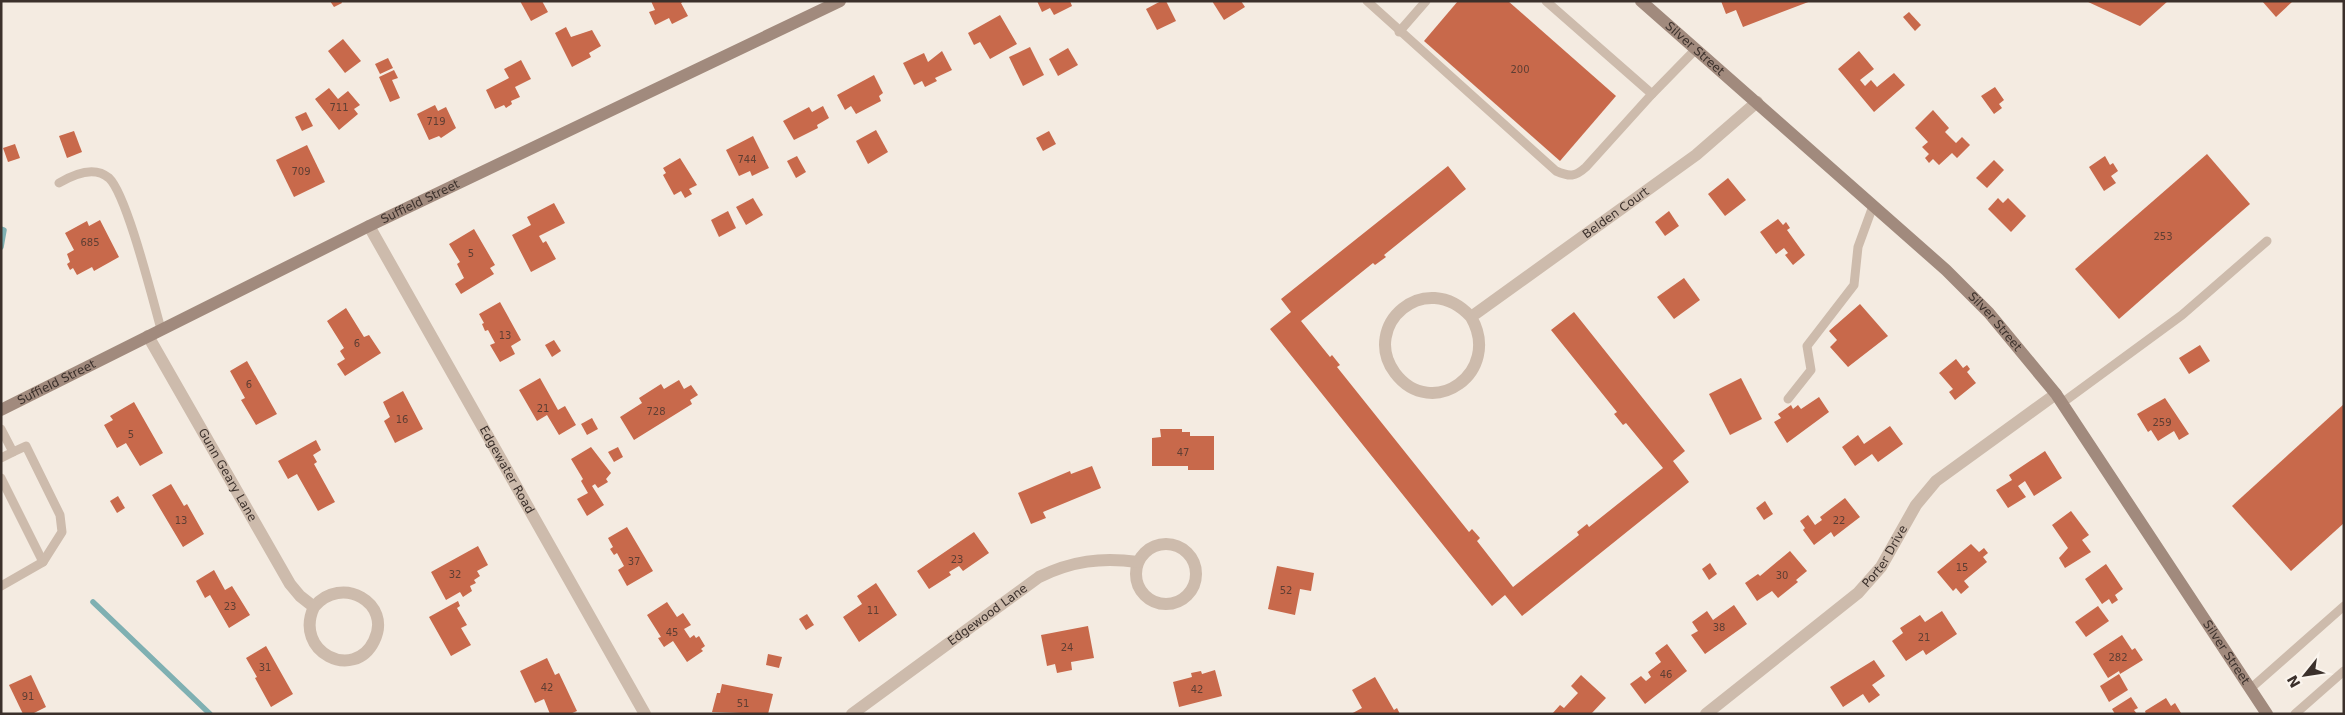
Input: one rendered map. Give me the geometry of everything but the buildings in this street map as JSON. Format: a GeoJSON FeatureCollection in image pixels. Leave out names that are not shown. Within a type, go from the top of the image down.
{"type":"FeatureCollection","features":[{"type":"Feature","properties":{"kind":"street","name":"Suffield Street"},"geometry":{"type":"LineString","coordinates":[[1,410],[369,226],[840,1]]}},
{"type":"Feature","properties":{"kind":"street","name":"Silver Street"},"geometry":{"type":"LineString","coordinates":[[1641,1],[1946,270],[1989,313],[2059,399],[2267,714]]}},
{"type":"Feature","properties":{"kind":"street","name":"Belden Court"},"geometry":{"type":"LineString","coordinates":[[1471,317],[1696,155],[1756,102]]}},
{"type":"Feature","properties":{"kind":"street","name":"Edgewater Road"},"geometry":{"type":"LineString","coordinates":[[369,226],[645,714]]}},
{"type":"Feature","properties":{"kind":"street"},"geometry":{"type":"LineString","coordinates":[[1438,298],[1456,304],[1471,317],[1479,335],[1480,345],[1476,365],[1464,381],[1447,390],[1426,392],[1408,385],[1393,371],[1386,353],[1387,333],[1395,316],[1410,303],[1419,299],[1438,298]]}},
{"type":"Feature","properties":{"kind":"street","name":"Gunn Geary Lane"},"geometry":{"type":"LineString","coordinates":[[148,336],[290,584],[314,608]]}},
{"type":"Feature","properties":{"kind":"street","name":"Porter Drive"},"geometry":{"type":"LineString","coordinates":[[1706,714],[1858,593],[1881,567],[1916,505],[1936,481],[2059,399]]}},
{"type":"Feature","properties":{"kind":"street"},"geometry":{"type":"LineString","coordinates":[[1161,544],[1181,548],[1194,564],[1196,574],[1194,584],[1189,593],[1182,599],[1173,603],[1154,602],[1140,590],[1136,571],[1138,562],[1152,547],[1161,544]]}},
{"type":"Feature","properties":{"kind":"street","name":"Edgewood Lane"},"geometry":{"type":"LineString","coordinates":[[852,714],[1039,577],[1074,563],[1097,559],[1138,562]]}},
{"type":"Feature","properties":{"kind":"street"},"geometry":{"type":"LineString","coordinates":[[335,592],[348,592],[360,596],[370,605],[376,616],[377,630],[374,642],[366,652],[354,658],[335,659],[324,654],[314,644],[310,632],[310,620],[314,608],[323,598],[335,592]]}},
{"type":"Feature","properties":{"kind":"lane"},"geometry":{"type":"LineString","coordinates":[[1367,1],[1399,32],[1556,170],[1568,176],[1577,174],[1586,167],[1652,94],[1696,49]]}},
{"type":"Feature","properties":{"kind":"lane"},"geometry":{"type":"LineString","coordinates":[[1399,32],[1426,1]]}},
{"type":"Feature","properties":{"kind":"lane"},"geometry":{"type":"LineString","coordinates":[[1546,1],[1652,94]]}},
{"type":"Feature","properties":{"kind":"lane"},"geometry":{"type":"LineString","coordinates":[[59,182],[73,175],[96,172],[109,178],[118,192],[129,220],[161,329]]}},
{"type":"Feature","properties":{"kind":"lane"},"geometry":{"type":"LineString","coordinates":[[1788,399],[1811,370],[1807,346],[1854,285],[1858,247],[1873,206]]}},
{"type":"Feature","properties":{"kind":"lane"},"geometry":{"type":"LineString","coordinates":[[2059,399],[2182,315],[2267,241]]}},
{"type":"Feature","properties":{"kind":"lane"},"geometry":{"type":"LineString","coordinates":[[1,430],[13,452]]}},
{"type":"Feature","properties":{"kind":"lane"},"geometry":{"type":"LineString","coordinates":[[1,458],[26,446],[60,515],[62,532],[43,562],[1,586]]}},
{"type":"Feature","properties":{"kind":"lane"},"geometry":{"type":"LineString","coordinates":[[1,478],[43,562]]}},
{"type":"Feature","properties":{"kind":"lane"},"geometry":{"type":"LineString","coordinates":[[2250,688],[2344,606]]}},
{"type":"Feature","properties":{"kind":"lane"},"geometry":{"type":"LineString","coordinates":[[2295,714],[2344,672]]}},
{"type":"Feature","properties":{"kind":"waterway"},"geometry":{"type":"LineString","coordinates":[[1,229],[4,230],[1,247]]}},
{"type":"Feature","properties":{"kind":"waterway"},"geometry":{"type":"LineString","coordinates":[[93,602],[210,714]]}}]}
